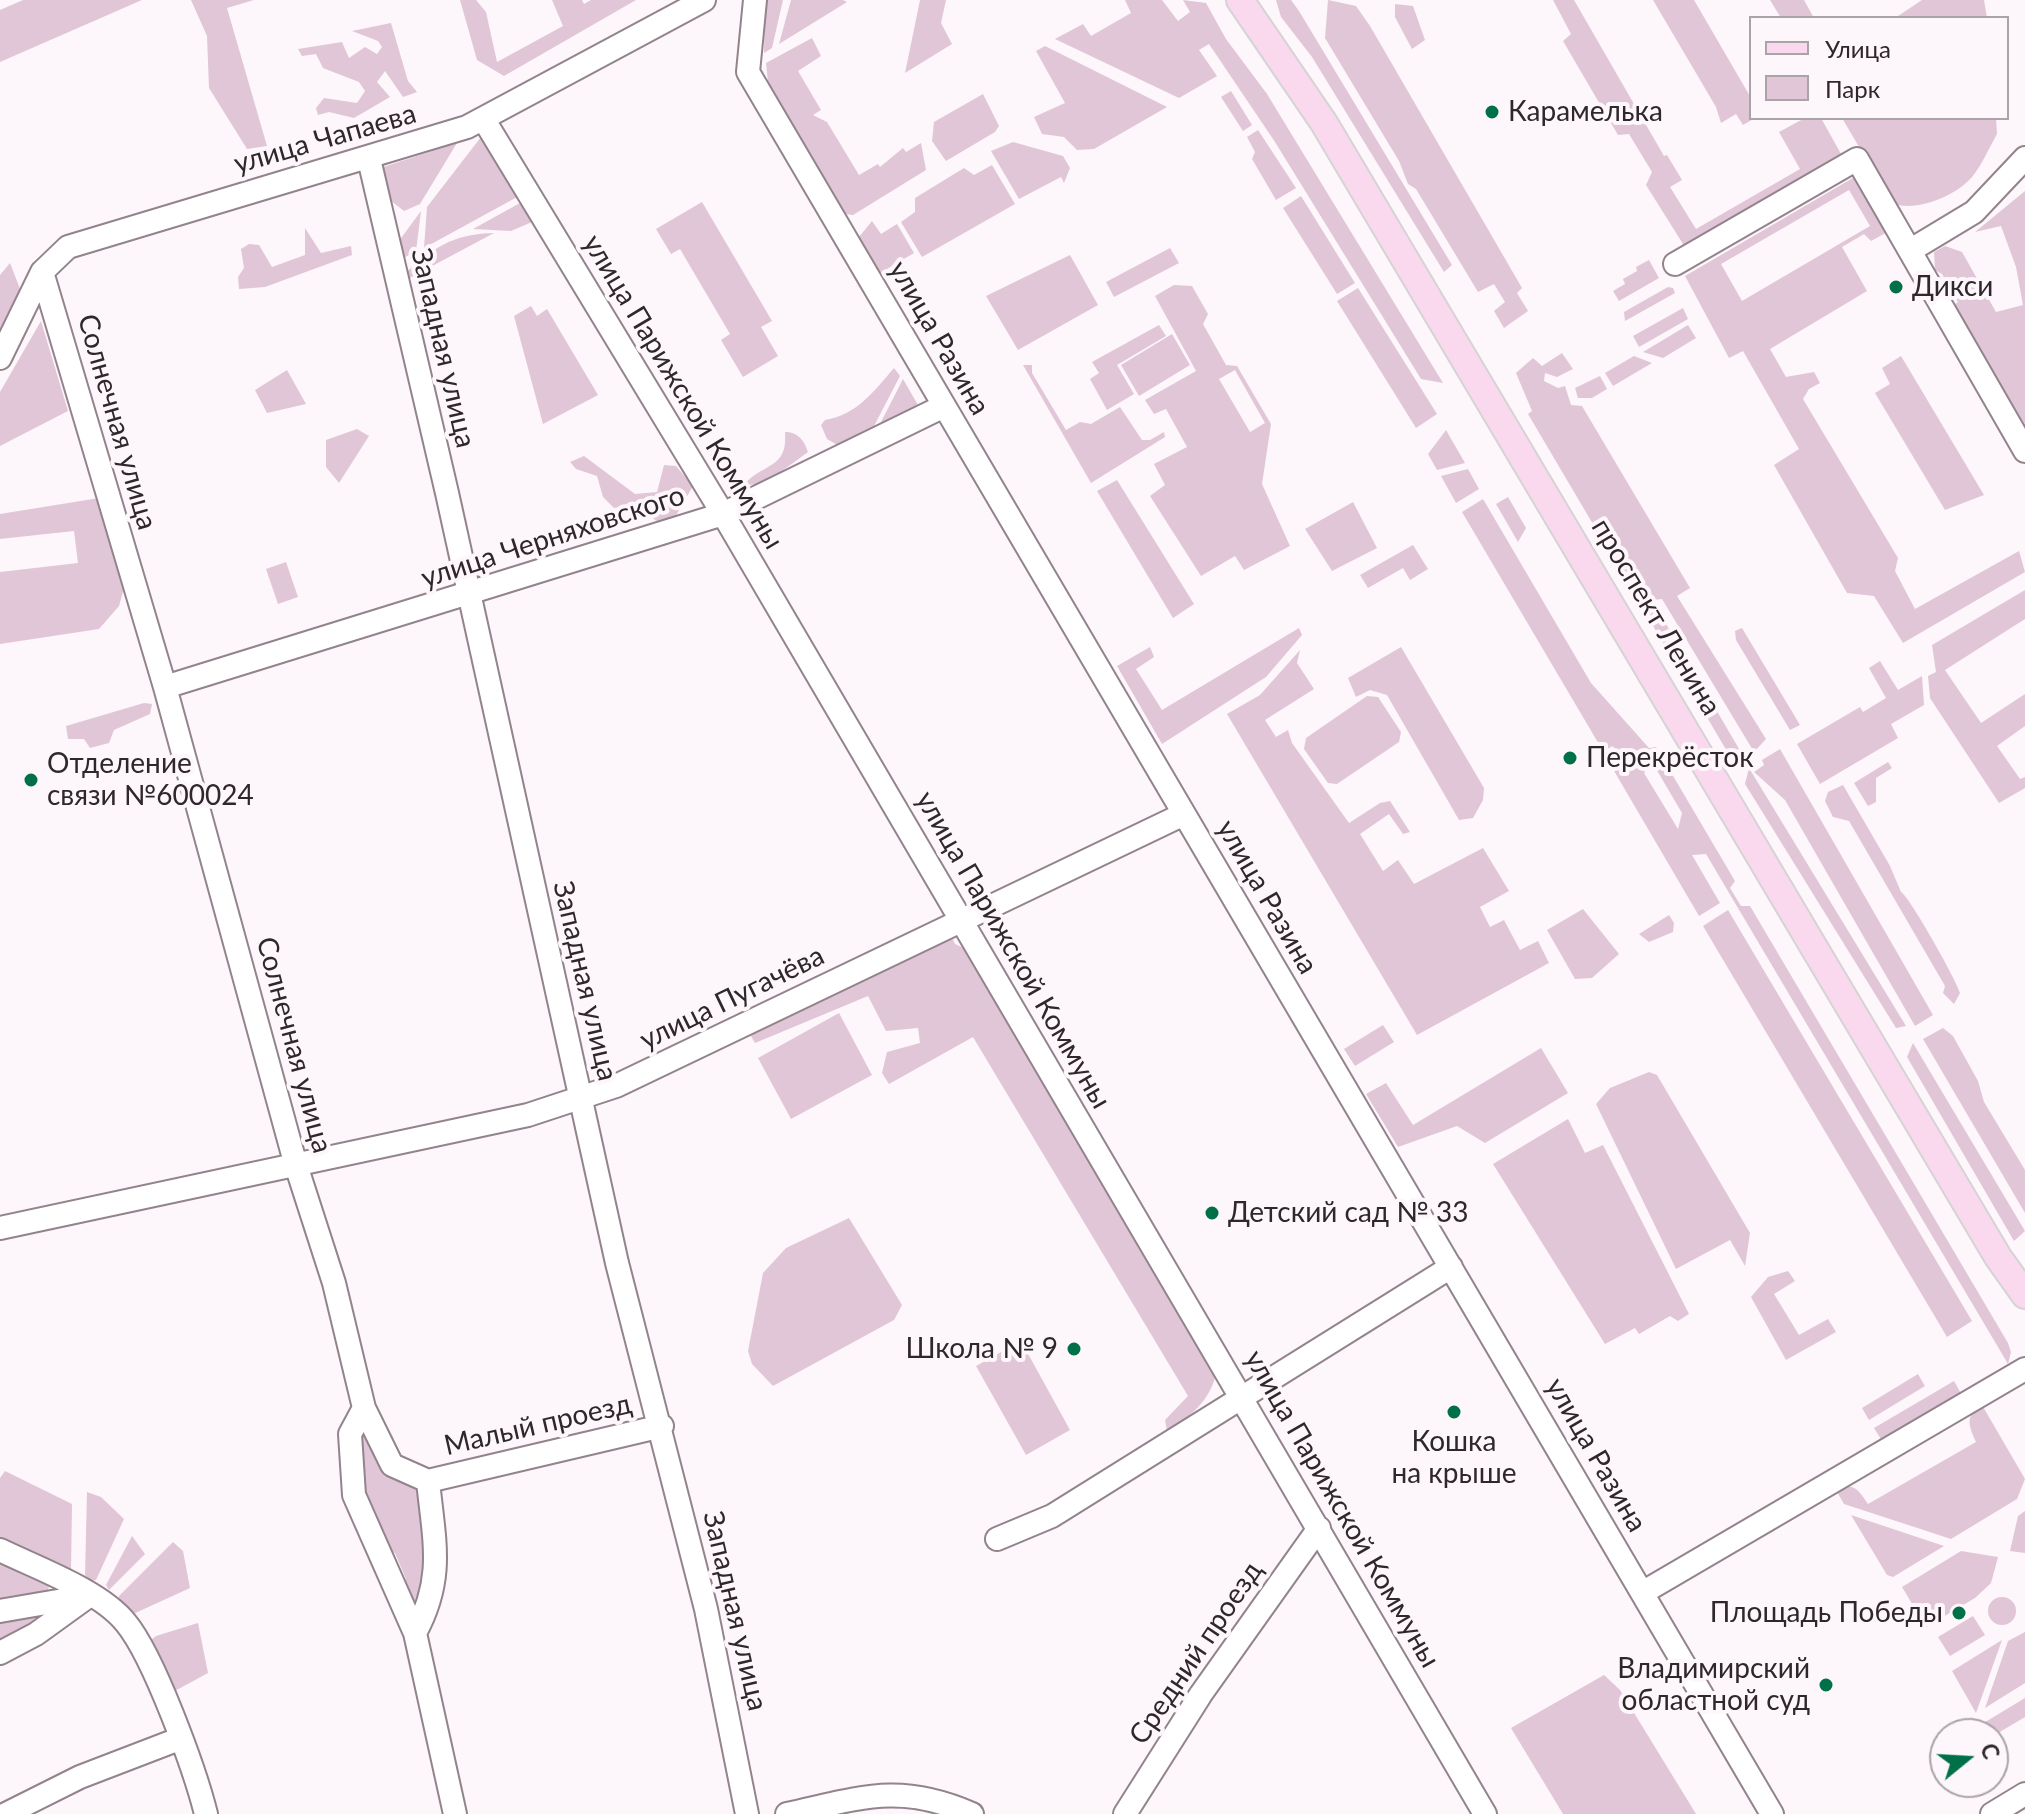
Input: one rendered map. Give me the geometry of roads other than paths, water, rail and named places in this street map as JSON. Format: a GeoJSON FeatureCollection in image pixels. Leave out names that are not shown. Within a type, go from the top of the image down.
{"type":"FeatureCollection","features":[{"type":"Feature","properties":{"kind":"main road","name":"проспект Ленина"},"geometry":{"type":"LineString","coordinates":[[1240,0],[1324,123],[1469,362],[2008,1273],[2025,1295]]}},
{"type":"Feature","properties":{"kind":"main road","name":"проспект Ленина"},"geometry":{"type":"LineString","coordinates":[[2008,1273],[2025,1318]]}},
{"type":"Feature","properties":{"kind":"street","name":"улица Чапаева"},"geometry":{"type":"LineString","coordinates":[[0,358],[42,272],[68,247],[171,214],[369,159],[484,120],[704,0]]}},
{"type":"Feature","properties":{"kind":"street","name":"улица Разина"},"geometry":{"type":"LineString","coordinates":[[755,0],[748,72],[1772,1814]]}},
{"type":"Feature","properties":{"kind":"street","name":"улица Парижской Коммуны"},"geometry":{"type":"LineString","coordinates":[[484,120],[723,514],[1485,1814]]}},
{"type":"Feature","properties":{"kind":"street"},"geometry":{"type":"LineString","coordinates":[[1911,250],[1974,212],[2025,158]]}},
{"type":"Feature","properties":{"kind":"street","name":"Западная улица"},"geometry":{"type":"LineString","coordinates":[[369,159],[617,1263],[662,1426],[706,1609],[747,1814]]}},
{"type":"Feature","properties":{"kind":"street"},"geometry":{"type":"LineString","coordinates":[[1675,264],[1857,159],[2025,451]]}},
{"type":"Feature","properties":{"kind":"street","name":"Солнечная улица"},"geometry":{"type":"LineString","coordinates":[[42,272],[165,687],[295,1162],[334,1283],[364,1408],[392,1465],[428,1481]]}},
{"type":"Feature","properties":{"kind":"street","name":"улица Черняховского"},"geometry":{"type":"LineString","coordinates":[[165,687],[467,596],[723,514],[944,406]]}},
{"type":"Feature","properties":{"kind":"street","name":"улица Пугачёва"},"geometry":{"type":"LineString","coordinates":[[0,1228],[295,1162],[528,1115],[581,1099],[616,1086],[1184,814]]}},
{"type":"Feature","properties":{"kind":"street"},"geometry":{"type":"LineString","coordinates":[[997,1539],[1052,1516],[1451,1267]]}},
{"type":"Feature","properties":{"kind":"street"},"geometry":{"type":"LineString","coordinates":[[1642,1593],[2025,1369]]}},
{"type":"Feature","properties":{"kind":"street"},"geometry":{"type":"LineString","coordinates":[[364,1408],[350,1434],[354,1495],[415,1633],[455,1814]]}},
{"type":"Feature","properties":{"kind":"street","name":"Малый проезд"},"geometry":{"type":"LineString","coordinates":[[428,1481],[662,1426]]}},
{"type":"Feature","properties":{"kind":"street"},"geometry":{"type":"LineString","coordinates":[[415,1633],[431,1605],[437,1566],[428,1481]]}},
{"type":"Feature","properties":{"kind":"street","name":"Средний проезд"},"geometry":{"type":"LineString","coordinates":[[1125,1814],[1201,1694],[1319,1528]]}},
{"type":"Feature","properties":{"kind":"street"},"geometry":{"type":"LineString","coordinates":[[0,1550],[90,1595],[126,1623],[149,1665],[200,1789],[206,1814]]}},
{"type":"Feature","properties":{"kind":"street"},"geometry":{"type":"LineString","coordinates":[[0,1611],[90,1595]]}},
{"type":"Feature","properties":{"kind":"street"},"geometry":{"type":"LineString","coordinates":[[0,1653],[36,1634],[90,1595]]}},
{"type":"Feature","properties":{"kind":"street"},"geometry":{"type":"LineString","coordinates":[[6,1814],[80,1777],[179,1739]]}},
{"type":"Feature","properties":{"kind":"street"},"geometry":{"type":"LineString","coordinates":[[200,1789],[222,1814]]}},
{"type":"Feature","properties":{"kind":"street"},"geometry":{"type":"LineString","coordinates":[[787,1814],[878,1794],[931,1797],[972,1814]]}},
{"type":"Feature","properties":{"kind":"street"},"geometry":{"type":"LineString","coordinates":[[1992,1814],[2025,1794]]}},
{"type":"Feature","properties":{"kind":"place","name":"Карамелька"},"geometry":{"type":"Point","coordinates":[1492,112]}},
{"type":"Feature","properties":{"kind":"place","name":"Дикси"},"geometry":{"type":"Point","coordinates":[1896,287]}},
{"type":"Feature","properties":{"kind":"place","name":"Перекрёсток"},"geometry":{"type":"Point","coordinates":[1570,758]}},
{"type":"Feature","properties":{"kind":"place","name":"Отделение связи №600024"},"geometry":{"type":"Point","coordinates":[31,780]}},
{"type":"Feature","properties":{"kind":"place","name":"Детский сад № 33"},"geometry":{"type":"Point","coordinates":[1212,1213]}},
{"type":"Feature","properties":{"kind":"place","name":"Школа № 9"},"geometry":{"type":"Point","coordinates":[1074,1349]}},
{"type":"Feature","properties":{"kind":"place","name":"Кошка на крыше"},"geometry":{"type":"Point","coordinates":[1454,1412]}},
{"type":"Feature","properties":{"kind":"place","name":"Площадь Победы"},"geometry":{"type":"Point","coordinates":[1959,1613]}},
{"type":"Feature","properties":{"kind":"place","name":"Владимирский областной суд"},"geometry":{"type":"Point","coordinates":[1826,1685]}}]}
